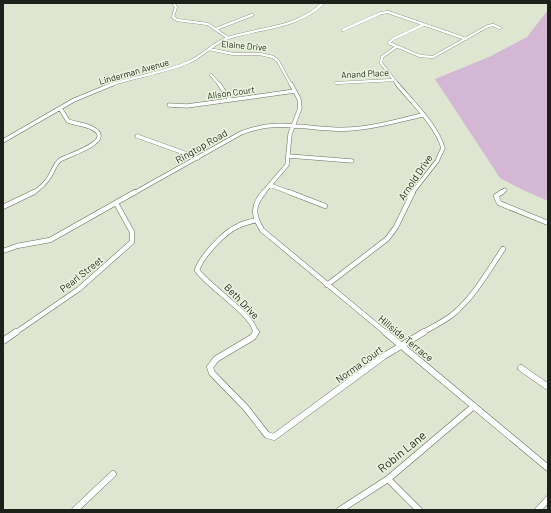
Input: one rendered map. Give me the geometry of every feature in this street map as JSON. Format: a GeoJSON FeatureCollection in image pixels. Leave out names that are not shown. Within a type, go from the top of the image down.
{"type":"FeatureCollection","features":[{"type":"Feature","properties":{"kind":"street"},"geometry":{"type":"LineString","coordinates":[[173,3],[176,7],[173,16],[177,20],[205,24],[216,29],[227,38]]}},
{"type":"Feature","properties":{"kind":"street","name":"Linderman Avenue"},"geometry":{"type":"LineString","coordinates":[[3,141],[60,108],[111,84],[180,65],[198,57],[208,49],[227,38],[295,22],[318,9],[323,3]]}},
{"type":"Feature","properties":{"kind":"street"},"geometry":{"type":"LineString","coordinates":[[343,30],[381,13],[393,14],[466,39]]}},
{"type":"Feature","properties":{"kind":"street"},"geometry":{"type":"LineString","coordinates":[[216,29],[252,15]]}},
{"type":"Feature","properties":{"kind":"street"},"geometry":{"type":"LineString","coordinates":[[423,25],[389,42],[390,45],[420,56],[433,57],[492,25],[500,28]]}},
{"type":"Feature","properties":{"kind":"street","name":"Arnold Drive"},"geometry":{"type":"LineString","coordinates":[[327,285],[387,238],[396,227],[413,192],[437,161],[443,148],[442,144],[423,115],[382,63],[381,59],[396,47]]}},
{"type":"Feature","properties":{"kind":"street","name":"Elaine Drive"},"geometry":{"type":"LineString","coordinates":[[208,49],[233,54],[260,54],[273,57],[278,61],[299,99],[300,108],[288,143],[289,156]]}},
{"type":"Feature","properties":{"kind":"street"},"geometry":{"type":"LineString","coordinates":[[211,75],[224,89],[230,100]]}},
{"type":"Feature","properties":{"kind":"street","name":"Anand Place"},"geometry":{"type":"LineString","coordinates":[[336,83],[394,80]]}},
{"type":"Feature","properties":{"kind":"street","name":"Alison Court"},"geometry":{"type":"LineString","coordinates":[[169,105],[187,106],[295,91]]}},
{"type":"Feature","properties":{"kind":"street"},"geometry":{"type":"LineString","coordinates":[[3,207],[20,200],[38,188],[48,179],[54,167],[59,162],[93,145],[97,140],[96,131],[89,127],[68,121],[60,108]]}},
{"type":"Feature","properties":{"kind":"street","name":"Ringtop Road"},"geometry":{"type":"LineString","coordinates":[[3,251],[17,246],[50,240],[252,128],[269,124],[350,129],[423,115]]}},
{"type":"Feature","properties":{"kind":"street"},"geometry":{"type":"LineString","coordinates":[[137,136],[198,158]]}},
{"type":"Feature","properties":{"kind":"street"},"geometry":{"type":"LineString","coordinates":[[256,220],[256,202],[283,171],[289,156],[352,161]]}},
{"type":"Feature","properties":{"kind":"street"},"geometry":{"type":"LineString","coordinates":[[270,185],[325,206]]}},
{"type":"Feature","properties":{"kind":"street"},"geometry":{"type":"LineString","coordinates":[[505,190],[496,196],[499,203],[548,222]]}},
{"type":"Feature","properties":{"kind":"street","name":"Pearl Street"},"geometry":{"type":"LineString","coordinates":[[3,341],[79,289],[132,242],[132,232],[116,203]]}},
{"type":"Feature","properties":{"kind":"street","name":"Hillside Terrace"},"geometry":{"type":"LineString","coordinates":[[256,220],[262,230],[270,238],[548,468]]}},
{"type":"Feature","properties":{"kind":"street","name":"Beth Drive"},"geometry":{"type":"LineString","coordinates":[[256,220],[240,224],[232,229],[200,261],[197,270],[200,275],[216,288],[256,328],[253,337],[216,359],[210,367],[212,373],[270,436]]}},
{"type":"Feature","properties":{"kind":"street","name":"Norma Court"},"geometry":{"type":"LineString","coordinates":[[270,436],[274,437],[284,430],[384,356],[452,316],[476,289],[503,249]]}},
{"type":"Feature","properties":{"kind":"street"},"geometry":{"type":"LineString","coordinates":[[521,368],[548,387]]}},
{"type":"Feature","properties":{"kind":"street","name":"Robin Lane"},"geometry":{"type":"LineString","coordinates":[[340,510],[388,479],[474,406]]}},
{"type":"Feature","properties":{"kind":"street"},"geometry":{"type":"LineString","coordinates":[[75,510],[113,474]]}},
{"type":"Feature","properties":{"kind":"street"},"geometry":{"type":"LineString","coordinates":[[388,479],[419,510]]}},
{"type":"Feature","properties":{"kind":"street"},"geometry":{"type":"LineString","coordinates":[[538,510],[548,499]]}},
{"type":"Feature","properties":{"kind":"shaded area"},"geometry":{"type":"Polygon","coordinates":[[[548,10],[548,201],[500,178],[435,79],[489,57],[527,37],[548,10]]]}}]}
